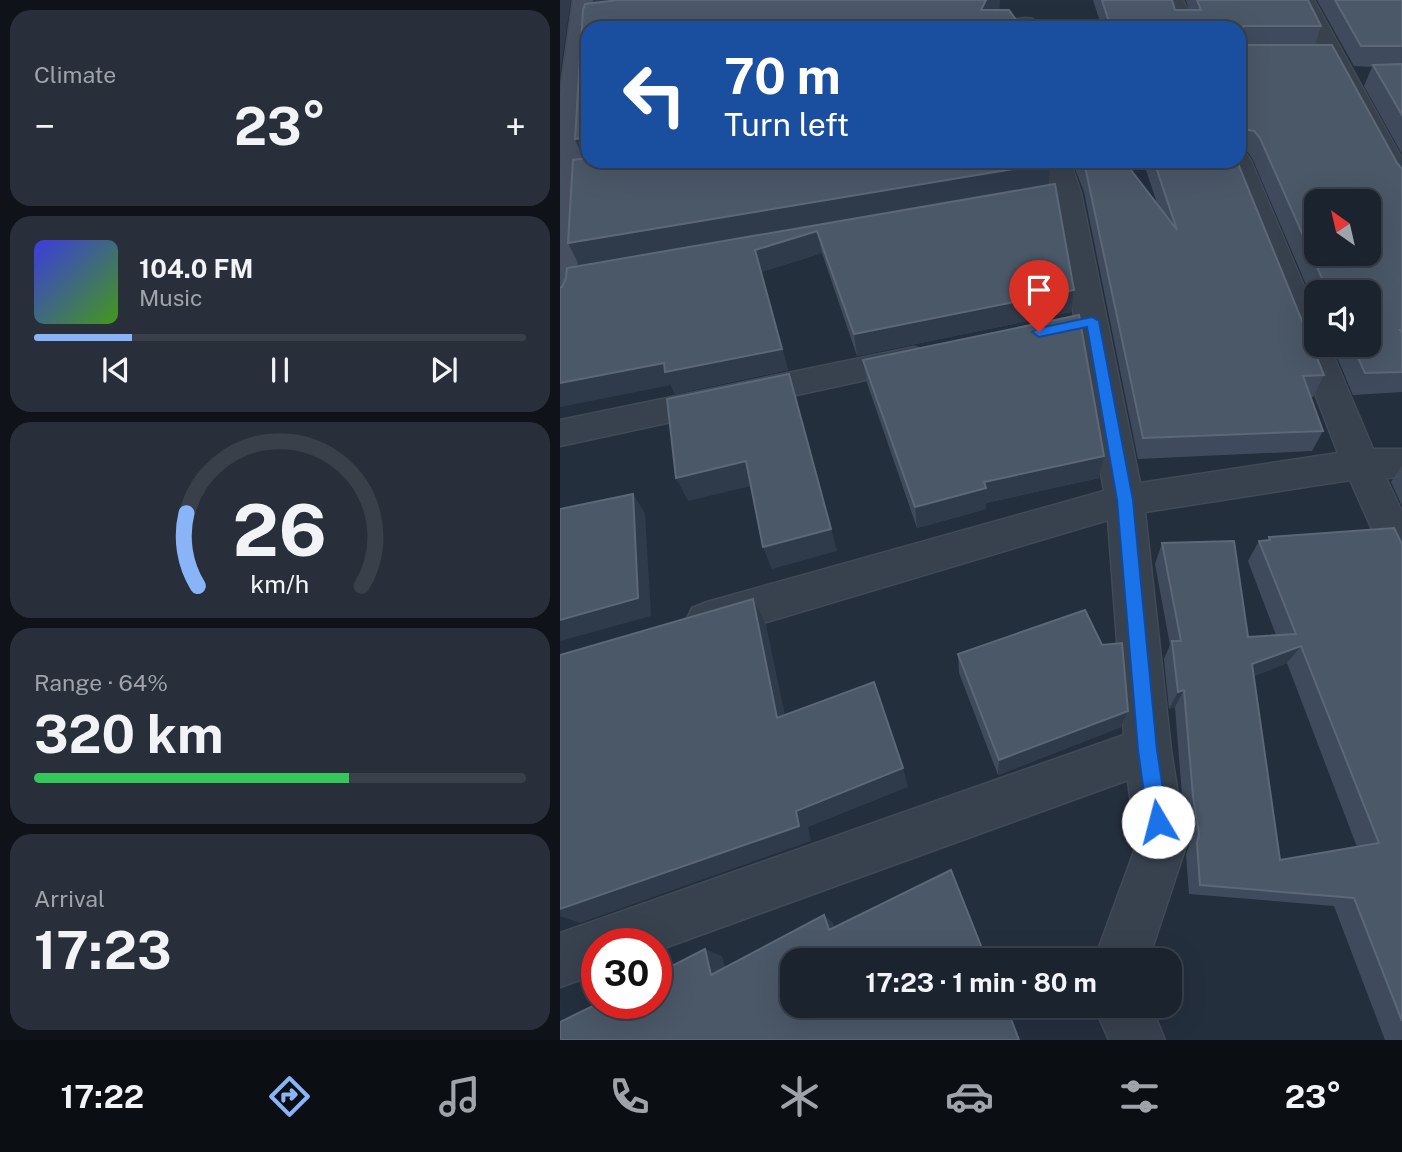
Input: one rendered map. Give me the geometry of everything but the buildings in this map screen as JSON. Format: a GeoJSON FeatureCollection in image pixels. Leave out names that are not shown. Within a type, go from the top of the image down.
{"type":"FeatureCollection","features":[{"type":"Feature","properties":{"kind":"street"},"geometry":{"type":"LineString","coordinates":[[1020,0],[1023,21]]}},
{"type":"Feature","properties":{"kind":"street"},"geometry":{"type":"LineString","coordinates":[[1173,0],[1181,21]]}},
{"type":"Feature","properties":{"kind":"street"},"geometry":{"type":"LineString","coordinates":[[1304,0],[1347,69],[1398,170]]}},
{"type":"Feature","properties":{"kind":"street"},"geometry":{"type":"LineString","coordinates":[[582,8],[609,13]]}},
{"type":"Feature","properties":{"kind":"street"},"geometry":{"type":"LineString","coordinates":[[570,285],[567,174],[580,87],[581,48]]}},
{"type":"Feature","properties":{"kind":"street"},"geometry":{"type":"LineString","coordinates":[[1306,56],[1347,69]]}},
{"type":"Feature","properties":{"kind":"street"},"geometry":{"type":"LineString","coordinates":[[1241,168],[1361,464],[1402,553]]}},
{"type":"Feature","properties":{"kind":"street"},"geometry":{"type":"LineString","coordinates":[[567,174],[593,169]]}},
{"type":"Feature","properties":{"kind":"street"},"geometry":{"type":"LineString","coordinates":[[1054,184],[1079,324],[1125,500],[1148,750],[1161,846],[1126,948]]}},
{"type":"Feature","properties":{"kind":"street"},"geometry":{"type":"LineString","coordinates":[[560,433],[942,353]]}},
{"type":"Feature","properties":{"kind":"street"},"geometry":{"type":"LineString","coordinates":[[678,630],[1125,500],[1361,464],[1402,463]]}},
{"type":"Feature","properties":{"kind":"street"},"geometry":{"type":"LineString","coordinates":[[648,928],[1148,750]]}},
{"type":"Feature","properties":{"kind":"street"},"geometry":{"type":"LineString","coordinates":[[560,960],[581,953]]}},
{"type":"Feature","properties":{"kind":"street"},"geometry":{"type":"LineString","coordinates":[[1127,1018],[1137,1040]]}},
{"type":"Feature","properties":{"kind":"route"},"geometry":{"type":"LineString","coordinates":[[1039,332],[1092,321],[1125,500],[1148,750],[1158,822]]}}]}
